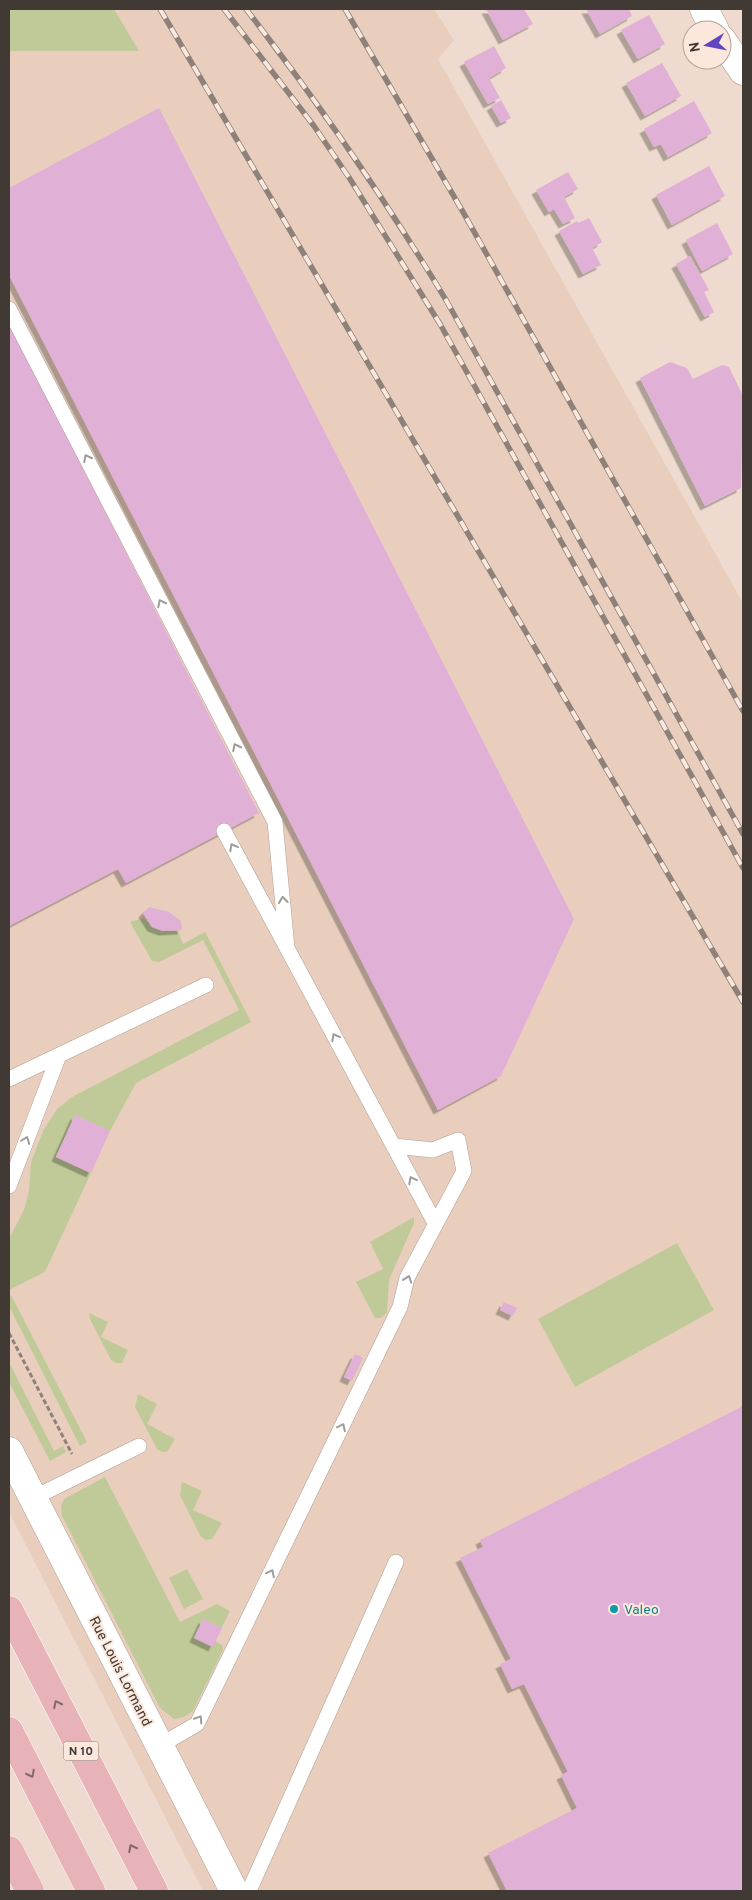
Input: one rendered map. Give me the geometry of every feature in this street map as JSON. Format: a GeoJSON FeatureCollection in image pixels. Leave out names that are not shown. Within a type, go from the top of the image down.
{"type":"FeatureCollection","features":[{"type":"Feature","properties":{"kind":"main road","name":"N 10"},"geometry":{"type":"LineString","coordinates":[[9,1610],[154,1891]]}},
{"type":"Feature","properties":{"kind":"main road"},"geometry":{"type":"LineString","coordinates":[[9,1731],[91,1891]]}},
{"type":"Feature","properties":{"kind":"main road"},"geometry":{"type":"LineString","coordinates":[[9,1850],[30,1891]]}},
{"type":"Feature","properties":{"kind":"street"},"geometry":{"type":"LineString","coordinates":[[732,55],[743,71]]}},
{"type":"Feature","properties":{"kind":"street","name":"Rue Louis Lormand"},"geometry":{"type":"LineString","coordinates":[[9,1451],[234,1891]]}},
{"type":"Feature","properties":{"kind":"lane"},"geometry":{"type":"LineString","coordinates":[[9,309],[275,822],[288,948]]}},
{"type":"Feature","properties":{"kind":"lane"},"geometry":{"type":"LineString","coordinates":[[224,831],[435,1223]]}},
{"type":"Feature","properties":{"kind":"lane"},"geometry":{"type":"LineString","coordinates":[[9,1079],[206,985]]}},
{"type":"Feature","properties":{"kind":"lane"},"geometry":{"type":"LineString","coordinates":[[9,1186],[59,1055]]}},
{"type":"Feature","properties":{"kind":"lane"},"geometry":{"type":"LineString","coordinates":[[159,1746],[197,1724],[400,1307],[407,1278],[464,1171],[458,1140],[433,1150],[394,1146]]}},
{"type":"Feature","properties":{"kind":"lane"},"geometry":{"type":"LineString","coordinates":[[33,1498],[139,1446]]}},
{"type":"Feature","properties":{"kind":"lane"},"geometry":{"type":"LineString","coordinates":[[249,1891],[396,1562]]}},
{"type":"Feature","properties":{"kind":"path"},"geometry":{"type":"LineString","coordinates":[[9,1333],[72,1454]]}},
{"type":"Feature","properties":{"kind":"shaded area"},"geometry":{"type":"Polygon","coordinates":[[[114,9],[434,9],[454,40],[438,59],[743,603],[743,1891],[203,1891],[9,1512],[9,51],[138,51],[114,9]]]}},
{"type":"Feature","properties":{"kind":"green space"},"geometry":{"type":"Polygon","coordinates":[[[9,9],[114,9],[139,51],[9,51],[9,9]]]}},
{"type":"Feature","properties":{"kind":"green space"},"geometry":{"type":"Polygon","coordinates":[[[144,918],[151,925],[159,929],[178,931],[183,944],[205,932],[251,1022],[136,1083],[110,1131],[75,1115],[56,1157],[91,1173],[45,1272],[9,1290],[9,1239],[24,1210],[29,1191],[31,1162],[43,1131],[57,1109],[72,1097],[239,1010],[203,940],[159,962],[152,961],[130,922],[144,918]]]}},
{"type":"Feature","properties":{"kind":"green space"},"geometry":{"type":"Polygon","coordinates":[[[414,1217],[414,1223],[389,1280],[387,1313],[380,1318],[375,1318],[356,1282],[383,1269],[370,1242],[414,1217]]]}},
{"type":"Feature","properties":{"kind":"green space"},"geometry":{"type":"Polygon","coordinates":[[[677,1243],[714,1310],[575,1387],[538,1319],[677,1243]]]}},
{"type":"Feature","properties":{"kind":"green space"},"geometry":{"type":"Polygon","coordinates":[[[11,1295],[87,1442],[80,1446],[9,1306],[9,1297],[11,1295]]]}},
{"type":"Feature","properties":{"kind":"green space"},"geometry":{"type":"Polygon","coordinates":[[[89,1313],[108,1322],[101,1337],[128,1350],[122,1363],[116,1363],[111,1360],[90,1319],[89,1313]]]}},
{"type":"Feature","properties":{"kind":"green space"},"geometry":{"type":"Polygon","coordinates":[[[9,1362],[54,1451],[63,1446],[66,1452],[50,1461],[9,1382],[9,1362]]]}},
{"type":"Feature","properties":{"kind":"green space"},"geometry":{"type":"Polygon","coordinates":[[[138,1394],[157,1404],[147,1424],[175,1439],[167,1452],[157,1449],[135,1407],[138,1394]]]}},
{"type":"Feature","properties":{"kind":"green space"},"geometry":{"type":"Polygon","coordinates":[[[105,1477],[180,1622],[217,1604],[230,1611],[215,1641],[222,1645],[223,1650],[193,1711],[184,1717],[174,1719],[160,1708],[62,1516],[61,1506],[64,1499],[105,1477]]]}},
{"type":"Feature","properties":{"kind":"green space"},"geometry":{"type":"Polygon","coordinates":[[[182,1482],[202,1491],[193,1510],[222,1523],[212,1539],[206,1540],[201,1537],[180,1495],[182,1482]]]}},
{"type":"Feature","properties":{"kind":"green space"},"geometry":{"type":"Polygon","coordinates":[[[187,1569],[203,1599],[184,1609],[169,1578],[187,1569]]]}},
{"type":"Feature","properties":{"kind":"building"},"geometry":{"type":"Polygon","coordinates":[[[486,9],[524,9],[533,24],[503,40],[486,9]]]}},
{"type":"Feature","properties":{"kind":"building"},"geometry":{"type":"Polygon","coordinates":[[[586,9],[629,9],[632,16],[600,34],[586,9]]]}},
{"type":"Feature","properties":{"kind":"building"},"geometry":{"type":"Polygon","coordinates":[[[649,15],[665,44],[638,59],[621,30],[649,15]]]}},
{"type":"Feature","properties":{"kind":"building"},"geometry":{"type":"Polygon","coordinates":[[[494,46],[506,68],[489,78],[500,98],[488,104],[464,62],[494,46]]]}},
{"type":"Feature","properties":{"kind":"building"},"geometry":{"type":"Polygon","coordinates":[[[662,63],[681,96],[645,116],[626,83],[662,63]]]}},
{"type":"Feature","properties":{"kind":"building"},"geometry":{"type":"Polygon","coordinates":[[[501,100],[511,118],[501,123],[491,106],[501,100]]]}},
{"type":"Feature","properties":{"kind":"building"},"geometry":{"type":"Polygon","coordinates":[[[694,101],[712,133],[668,157],[661,144],[654,147],[644,129],[694,101]]]}},
{"type":"Feature","properties":{"kind":"building"},"geometry":{"type":"Polygon","coordinates":[[[159,108],[574,919],[501,1076],[438,1110],[9,275],[9,188],[159,108]]]}},
{"type":"Feature","properties":{"kind":"building"},"geometry":{"type":"Polygon","coordinates":[[[709,166],[725,196],[672,225],[656,195],[709,166]]]}},
{"type":"Feature","properties":{"kind":"building"},"geometry":{"type":"Polygon","coordinates":[[[568,172],[578,189],[564,197],[575,218],[563,224],[554,209],[549,212],[536,190],[568,172]]]}},
{"type":"Feature","properties":{"kind":"building"},"geometry":{"type":"Polygon","coordinates":[[[589,218],[602,242],[592,248],[601,265],[583,274],[559,231],[577,221],[578,223],[589,218]]]}},
{"type":"Feature","properties":{"kind":"building"},"geometry":{"type":"Polygon","coordinates":[[[717,223],[733,254],[702,271],[686,240],[717,223]]]}},
{"type":"Feature","properties":{"kind":"building"},"geometry":{"type":"Polygon","coordinates":[[[690,256],[709,290],[704,292],[714,312],[705,317],[676,264],[690,256]]]}},
{"type":"Feature","properties":{"kind":"building"},"geometry":{"type":"Polygon","coordinates":[[[9,324],[259,813],[126,883],[118,869],[9,926],[9,324]]]}},
{"type":"Feature","properties":{"kind":"building"},"geometry":{"type":"Polygon","coordinates":[[[670,362],[687,368],[693,379],[722,365],[729,367],[743,396],[741,488],[705,506],[640,378],[670,362]]]}},
{"type":"Feature","properties":{"kind":"building"},"geometry":{"type":"Polygon","coordinates":[[[149,907],[169,912],[181,921],[182,930],[163,931],[152,927],[143,913],[149,907]]]}},
{"type":"Feature","properties":{"kind":"building"},"geometry":{"type":"Polygon","coordinates":[[[75,1115],[110,1131],[91,1173],[56,1157],[75,1115]]]}},
{"type":"Feature","properties":{"kind":"building"},"geometry":{"type":"Polygon","coordinates":[[[504,1302],[517,1308],[513,1316],[500,1310],[504,1302]]]}},
{"type":"Feature","properties":{"kind":"building"},"geometry":{"type":"Polygon","coordinates":[[[355,1354],[363,1358],[352,1381],[344,1377],[355,1354]]]}},
{"type":"Feature","properties":{"kind":"building","name":"Valeo"},"geometry":{"type":"Polygon","coordinates":[[[743,1406],[743,1891],[507,1891],[488,1853],[577,1808],[561,1775],[568,1772],[524,1684],[512,1689],[500,1664],[511,1659],[460,1558],[483,1547],[480,1540],[743,1406]]]}},
{"type":"Feature","properties":{"kind":"building"},"geometry":{"type":"Polygon","coordinates":[[[203,1619],[222,1628],[213,1647],[194,1638],[203,1619]]]}},
{"type":"Feature","properties":{"kind":"railway"},"geometry":{"type":"LineString","coordinates":[[160,9],[743,1002]]}},
{"type":"Feature","properties":{"kind":"railway"},"geometry":{"type":"LineString","coordinates":[[224,9],[314,126],[350,179],[440,324],[743,868]]}},
{"type":"Feature","properties":{"kind":"railway"},"geometry":{"type":"LineString","coordinates":[[246,9],[350,152],[446,300],[743,834]]}},
{"type":"Feature","properties":{"kind":"railway"},"geometry":{"type":"LineString","coordinates":[[345,9],[463,212],[743,711]]}},
{"type":"Feature","properties":{"kind":"place","name":"Valeo"},"geometry":{"type":"Point","coordinates":[614,1609]}}]}
